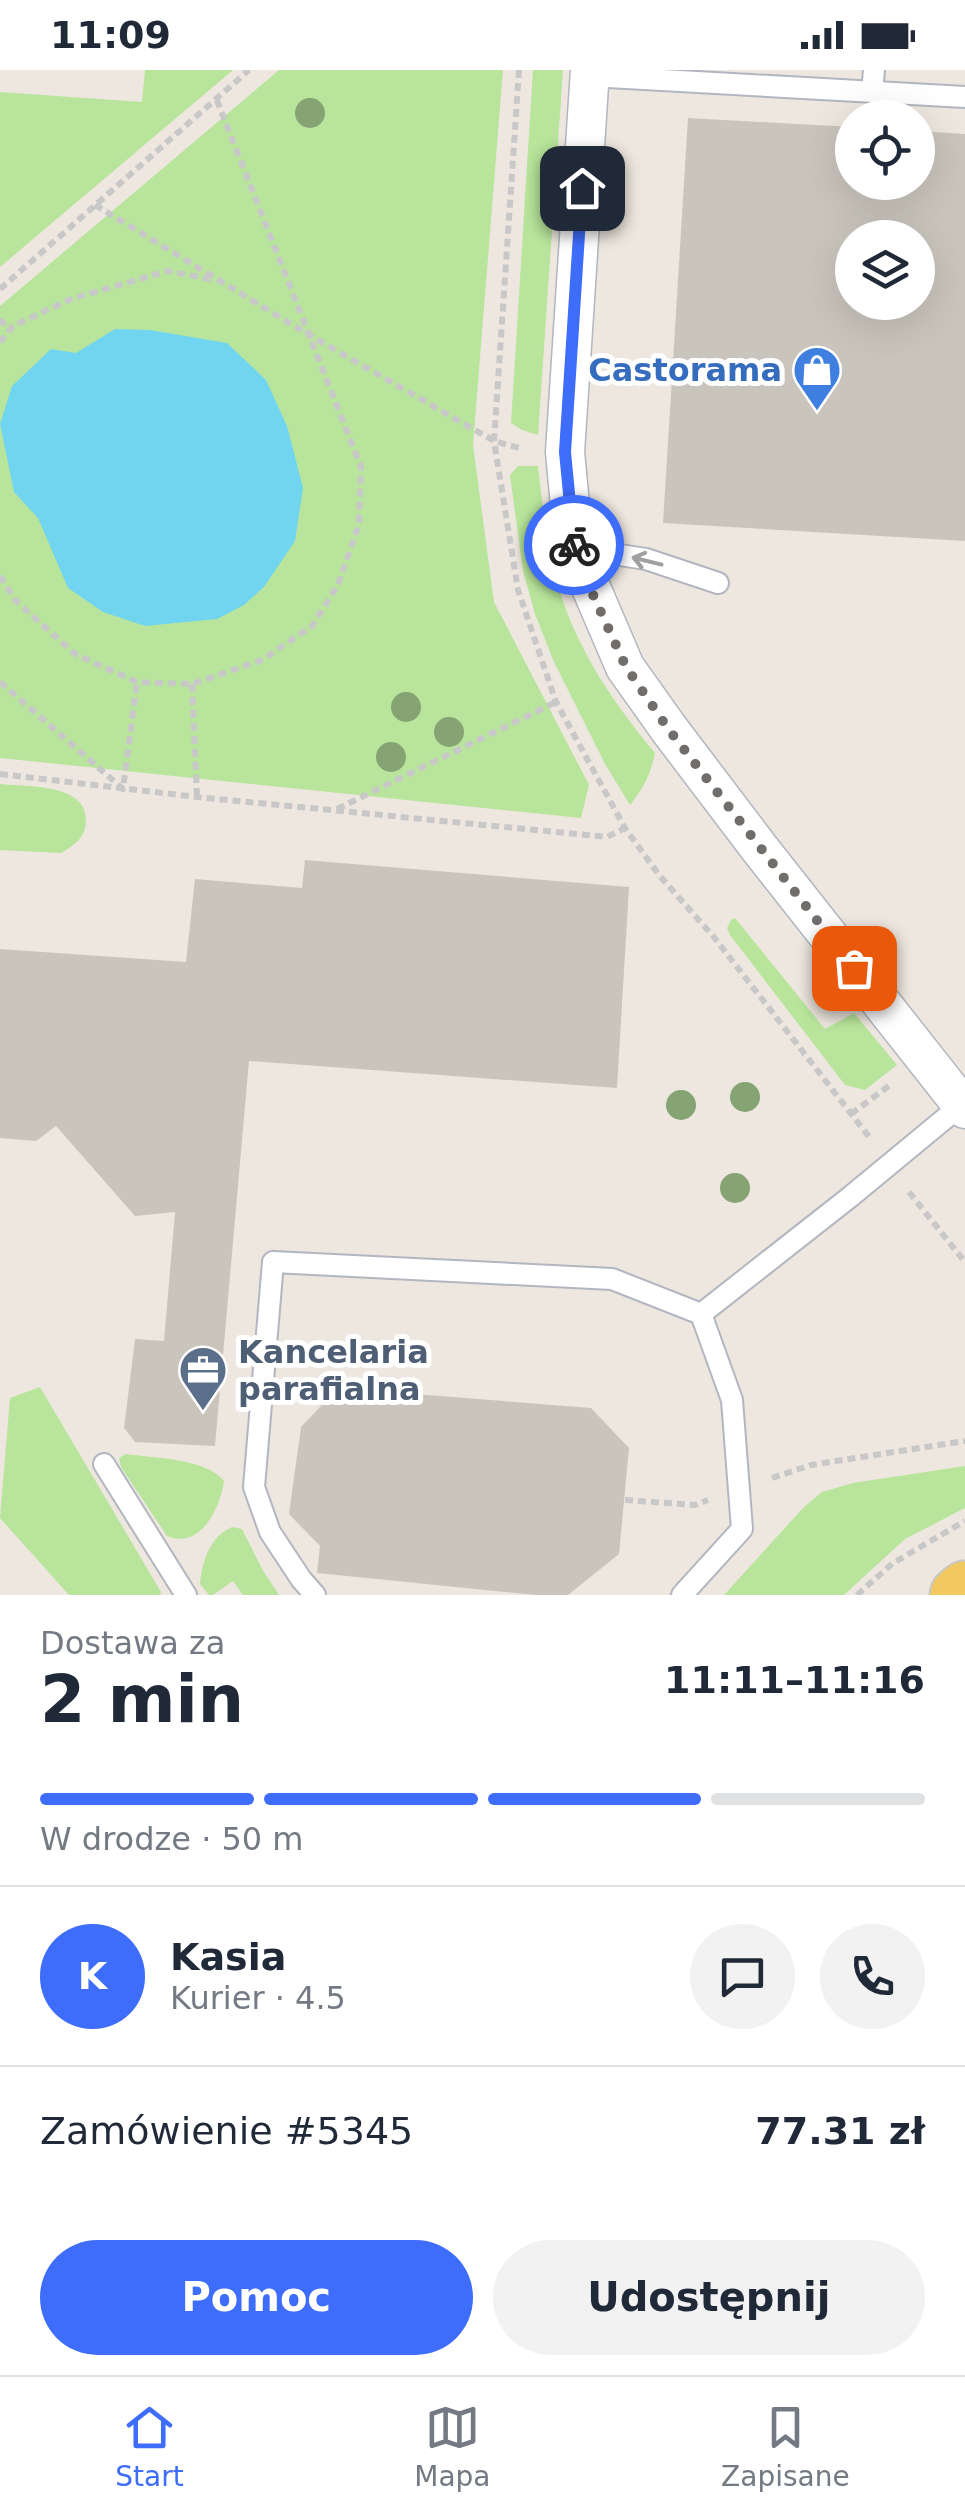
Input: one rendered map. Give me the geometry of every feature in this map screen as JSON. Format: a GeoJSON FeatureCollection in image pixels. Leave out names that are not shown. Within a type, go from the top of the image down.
{"type":"FeatureCollection","features":[{"type":"Feature","properties":{"kind":"main road"},"geometry":{"type":"LineString","coordinates":[[958,1595],[965,1589]]}},
{"type":"Feature","properties":{"kind":"street"},"geometry":{"type":"LineString","coordinates":[[590,73],[565,452],[574,548],[626,667],[669,730],[964,1105]]}},
{"type":"Feature","properties":{"kind":"lane"},"geometry":{"type":"LineString","coordinates":[[872,92],[874,70]]}},
{"type":"Feature","properties":{"kind":"lane"},"geometry":{"type":"LineString","coordinates":[[590,73],[965,97]]}},
{"type":"Feature","properties":{"kind":"lane"},"geometry":{"type":"LineString","coordinates":[[574,548],[646,559],[718,583]]}},
{"type":"Feature","properties":{"kind":"lane"},"geometry":{"type":"LineString","coordinates":[[701,1314],[964,1105]]}},
{"type":"Feature","properties":{"kind":"lane"},"geometry":{"type":"LineString","coordinates":[[316,1595],[270,1532],[254,1487],[273,1262],[612,1279],[701,1314],[732,1400],[742,1529],[682,1595]]}},
{"type":"Feature","properties":{"kind":"lane"},"geometry":{"type":"LineString","coordinates":[[104,1464],[186,1595]]}},
{"type":"Feature","properties":{"kind":"path"},"geometry":{"type":"LineString","coordinates":[[0,288],[248,70]]}},
{"type":"Feature","properties":{"kind":"path"},"geometry":{"type":"LineString","coordinates":[[0,576],[16,600],[76,654],[137,682],[192,684],[262,660],[312,626],[338,585],[359,524],[362,466],[216,98]]}},
{"type":"Feature","properties":{"kind":"path"},"geometry":{"type":"LineString","coordinates":[[95,205],[494,441],[536,452]]}},
{"type":"Feature","properties":{"kind":"path"},"geometry":{"type":"LineString","coordinates":[[0,342],[13,326],[71,298],[166,271],[221,281]]}},
{"type":"Feature","properties":{"kind":"path"},"geometry":{"type":"LineString","coordinates":[[0,319],[9,331]]}},
{"type":"Feature","properties":{"kind":"path"},"geometry":{"type":"LineString","coordinates":[[0,682],[123,788]]}},
{"type":"Feature","properties":{"kind":"path"},"geometry":{"type":"LineString","coordinates":[[123,788],[137,682]]}},
{"type":"Feature","properties":{"kind":"path"},"geometry":{"type":"LineString","coordinates":[[192,684],[197,797]]}},
{"type":"Feature","properties":{"kind":"path"},"geometry":{"type":"LineString","coordinates":[[334,810],[556,702]]}},
{"type":"Feature","properties":{"kind":"path"},"geometry":{"type":"LineString","coordinates":[[0,774],[607,837],[626,828]]}},
{"type":"Feature","properties":{"kind":"path"},"geometry":{"type":"LineString","coordinates":[[851,1114],[903,1075]]}},
{"type":"Feature","properties":{"kind":"path"},"geometry":{"type":"LineString","coordinates":[[625,1500],[695,1504],[812,1465],[965,1442]]}},
{"type":"Feature","properties":{"kind":"path"},"geometry":{"type":"LineString","coordinates":[[857,1595],[893,1562],[965,1520]]}},
{"type":"Feature","properties":{"kind":"green space"},"geometry":{"type":"Polygon","coordinates":[[[145,70],[233,70],[0,267],[0,92],[142,102],[145,70]]]}},
{"type":"Feature","properties":{"kind":"green space"},"geometry":{"type":"Polygon","coordinates":[[[279,70],[503,70],[473,445],[494,602],[589,785],[581,818],[0,758],[0,306],[279,70]]]}},
{"type":"Feature","properties":{"kind":"green space"},"geometry":{"type":"Polygon","coordinates":[[[533,70],[563,70],[538,435],[511,423],[533,70]]]}},
{"type":"Feature","properties":{"kind":"green space"},"geometry":{"type":"Polygon","coordinates":[[[518,466],[538,466],[552,563],[578,638],[613,697],[655,753],[646,781],[630,805],[554,662],[535,614],[523,571],[510,475],[518,466]]]}},
{"type":"Feature","properties":{"kind":"green space"},"geometry":{"type":"Polygon","coordinates":[[[0,784],[55,790],[78,800],[86,823],[81,837],[61,853],[0,850],[0,784]]]}},
{"type":"Feature","properties":{"kind":"green space"},"geometry":{"type":"Polygon","coordinates":[[[735,918],[825,1029],[854,1013],[897,1065],[865,1090],[845,1085],[730,935],[727,928],[735,918]]]}},
{"type":"Feature","properties":{"kind":"green space"},"geometry":{"type":"Polygon","coordinates":[[[40,1387],[160,1595],[69,1595],[0,1518],[10,1398],[40,1387]]]}},
{"type":"Feature","properties":{"kind":"green space"},"geometry":{"type":"Polygon","coordinates":[[[126,1454],[178,1460],[216,1473],[224,1481],[206,1524],[189,1537],[167,1536],[121,1467],[119,1458],[126,1454]]]}},
{"type":"Feature","properties":{"kind":"green space"},"geometry":{"type":"Polygon","coordinates":[[[965,1466],[965,1508],[905,1539],[844,1595],[724,1595],[822,1492],[853,1483],[965,1466]]]}},
{"type":"Feature","properties":{"kind":"green space"},"geometry":{"type":"Polygon","coordinates":[[[232,1527],[242,1529],[279,1595],[243,1595],[233,1581],[209,1595],[200,1584],[208,1551],[232,1527]]]}},
{"type":"Feature","properties":{"kind":"water"},"geometry":{"type":"Polygon","coordinates":[[[115,329],[150,330],[227,343],[266,380],[287,426],[303,488],[295,541],[264,587],[244,605],[217,619],[145,626],[103,612],[68,588],[38,518],[14,492],[0,424],[12,386],[51,349],[76,353],[115,329]]]}},
{"type":"Feature","properties":{"kind":"building","name":"Castorama"},"geometry":{"type":"Polygon","coordinates":[[[688,118],[835,126],[835,200],[935,200],[935,132],[965,134],[965,541],[663,523],[688,118]]]}},
{"type":"Feature","properties":{"kind":"building"},"geometry":{"type":"Polygon","coordinates":[[[305,860],[629,887],[617,1088],[249,1061],[215,1446],[135,1442],[124,1428],[135,1339],[164,1341],[175,1212],[135,1216],[56,1126],[36,1141],[0,1138],[0,949],[186,962],[195,879],[302,888],[305,860]]]}},
{"type":"Feature","properties":{"kind":"building"},"geometry":{"type":"Polygon","coordinates":[[[338,1388],[591,1408],[629,1448],[619,1554],[568,1595],[317,1573],[320,1546],[289,1514],[301,1427],[338,1388]]]}},
{"type":"Feature","properties":{"kind":"way so far"},"geometry":{"type":"LineString","coordinates":[[574,545],[626,667],[669,730],[854,968]]}},
{"type":"Feature","properties":{"kind":"place","name":"Castorama"},"geometry":{"type":"Point","coordinates":[817,412]}},
{"type":"Feature","properties":{"kind":"place","name":"Kancelaria parafialna"},"geometry":{"type":"Point","coordinates":[203,1412]}},
{"type":"Feature","properties":{"kind":"route"},"geometry":{"type":"LineString","coordinates":[[574,545],[565,452],[582,188]]}}]}
